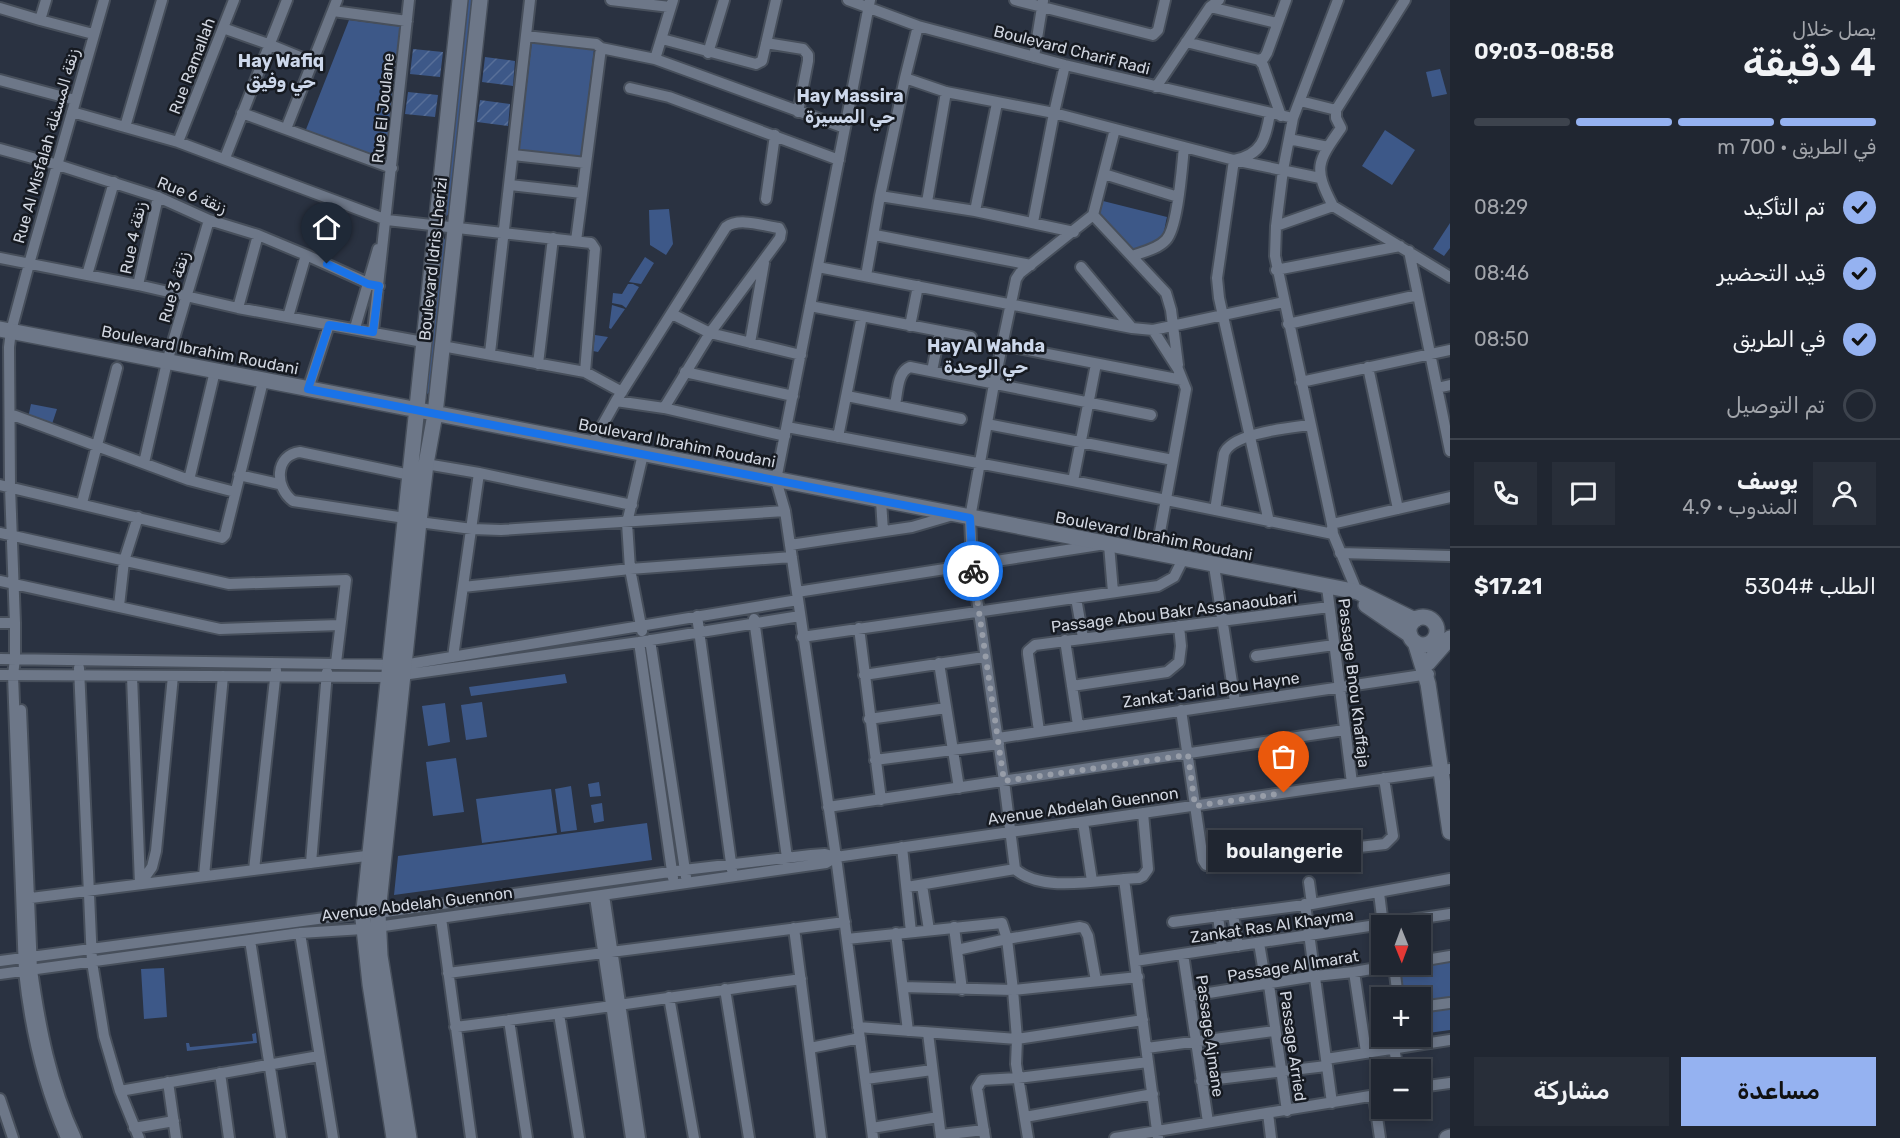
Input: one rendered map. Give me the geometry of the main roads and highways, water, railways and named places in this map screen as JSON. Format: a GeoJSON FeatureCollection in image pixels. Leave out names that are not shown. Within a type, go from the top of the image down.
{"type":"FeatureCollection","features":[{"type":"Feature","properties":{"kind":"main road","name":"Boulevard Idris Lherizi"},"geometry":{"type":"LineString","coordinates":[[412,520],[410,475],[460,0]]}},
{"type":"Feature","properties":{"kind":"main road","name":"Boulevard Idris Lherizi"},"geometry":{"type":"LineString","coordinates":[[412,520],[426,464],[435,414],[480,0]]}},
{"type":"Feature","properties":{"kind":"main road","name":"Boulevard Ibrahim Roudani"},"geometry":{"type":"LineString","coordinates":[[5,330],[1327,587],[1354,595],[1415,620]]}},
{"type":"Feature","properties":{"kind":"main road"},"geometry":{"type":"LineString","coordinates":[[394,1138],[371,920],[412,520]]}},
{"type":"Feature","properties":{"kind":"main road","name":"Boulevard Ibrahim Roudani"},"geometry":{"type":"LineString","coordinates":[[1354,595],[1413,639]]}},
{"type":"Feature","properties":{"kind":"main road"},"geometry":{"type":"LineString","coordinates":[[1442,638],[1437,630],[1442,622],[1425,617],[1415,620],[1410,628],[1428,674],[1445,770],[1450,832]]}},
{"type":"Feature","properties":{"kind":"main road"},"geometry":{"type":"LineString","coordinates":[[1413,639],[1424,645],[1442,638]]}},
{"type":"Feature","properties":{"kind":"main road"},"geometry":{"type":"LineString","coordinates":[[1428,674],[1442,638]]}},
{"type":"Feature","properties":{"kind":"main road"},"geometry":{"type":"LineString","coordinates":[[371,920],[380,956],[409,1138]]}},
{"type":"Feature","properties":{"kind":"place","name":"boulangerie"},"geometry":{"type":"Point","coordinates":[1284,793]}},
{"type":"Feature","properties":{"kind":"district","name":"Hay Wafiq حي وفيق"},"geometry":{"type":"Point","coordinates":[281,71]}},
{"type":"Feature","properties":{"kind":"district","name":"Hay Massira حي المسيرة"},"geometry":{"type":"Point","coordinates":[850,106]}},
{"type":"Feature","properties":{"kind":"district","name":"Hay Al Wahda حي الوحدة"},"geometry":{"type":"Point","coordinates":[986,356]}}]}
